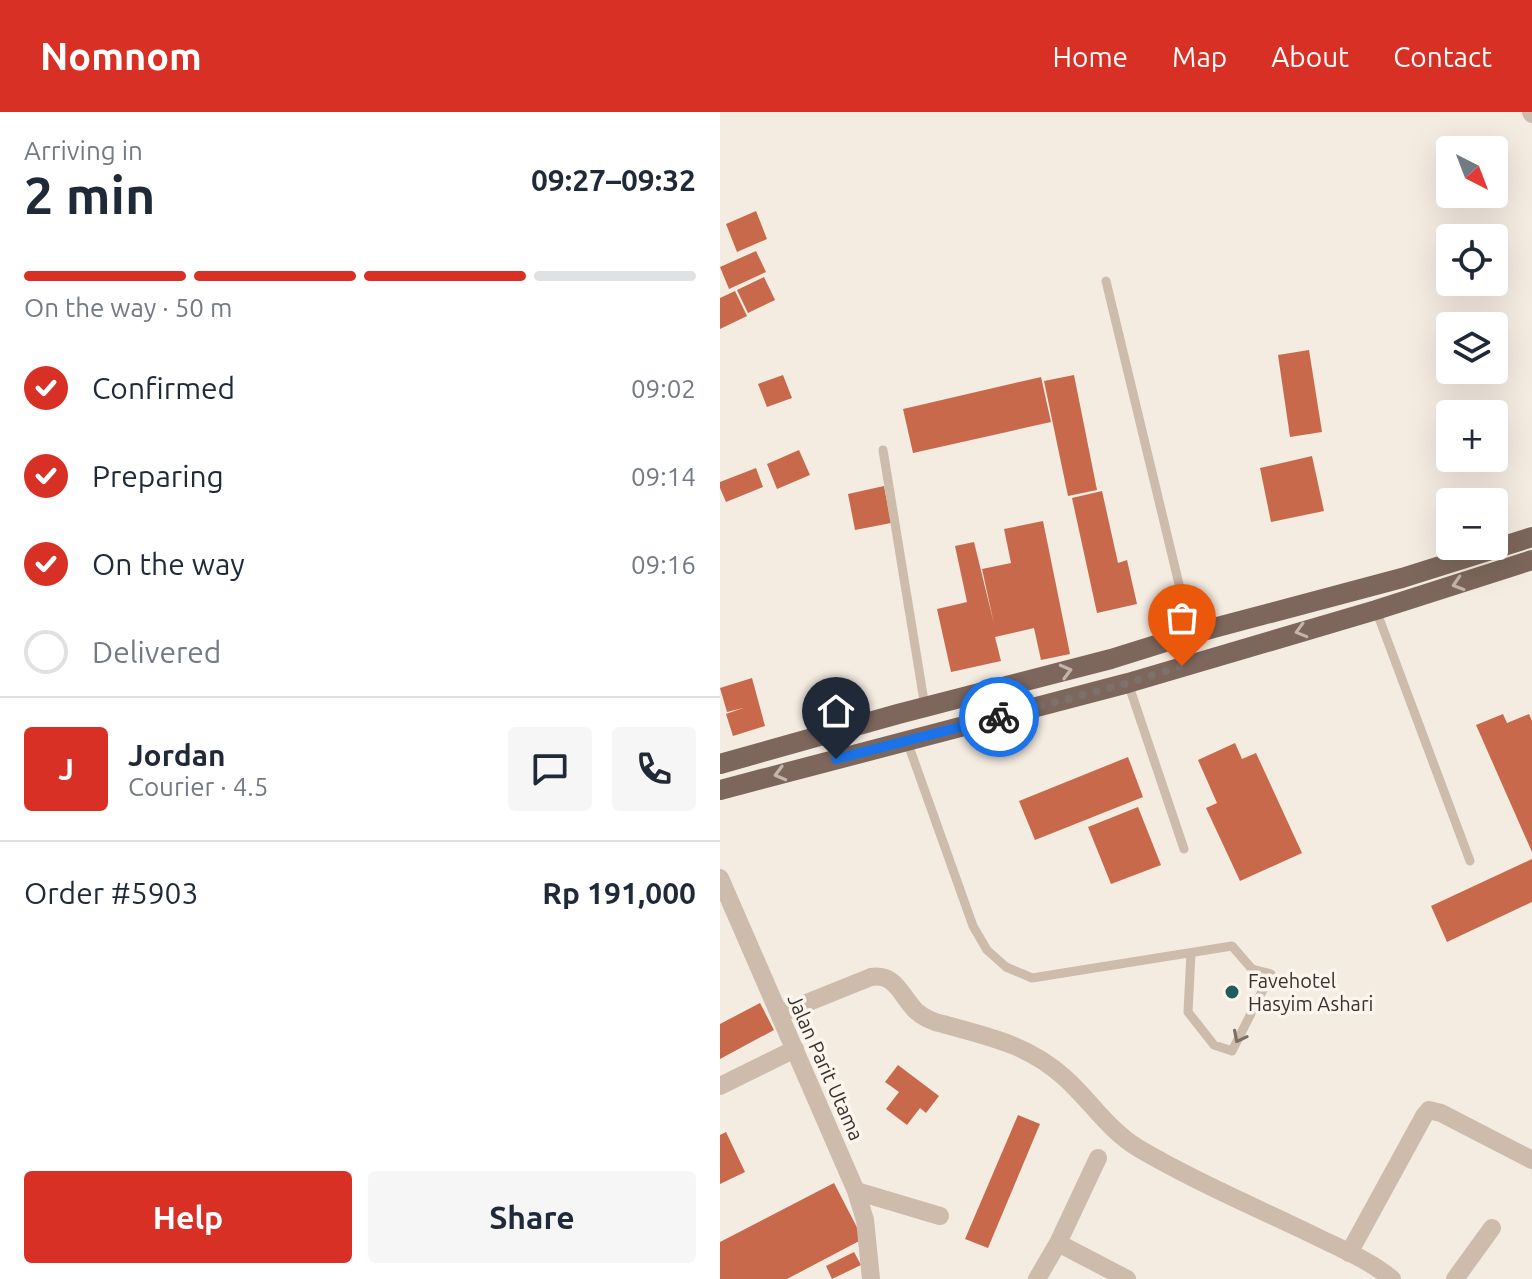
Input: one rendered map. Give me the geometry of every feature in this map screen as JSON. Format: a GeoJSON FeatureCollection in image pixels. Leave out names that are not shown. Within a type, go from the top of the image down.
{"type":"FeatureCollection","features":[{"type":"Feature","properties":{"kind":"main road"},"geometry":{"type":"LineString","coordinates":[[720,764],[1402,578],[1532,537]]}},
{"type":"Feature","properties":{"kind":"main road"},"geometry":{"type":"LineString","coordinates":[[720,790],[1128,683],[1532,560]]}},
{"type":"Feature","properties":{"kind":"street","name":"Jalan Parit Utama"},"geometry":{"type":"LineString","coordinates":[[720,878],[856,1191],[865,1220],[871,1279]]}},
{"type":"Feature","properties":{"kind":"street"},"geometry":{"type":"LineString","coordinates":[[779,1014],[871,977],[884,976],[923,1016],[937,1023],[1008,1042],[1039,1059],[1063,1076],[1110,1126],[1139,1148],[1349,1253],[1392,1279]]}},
{"type":"Feature","properties":{"kind":"street"},"geometry":{"type":"LineString","coordinates":[[720,1086],[795,1049]]}},
{"type":"Feature","properties":{"kind":"street"},"geometry":{"type":"LineString","coordinates":[[1349,1253],[1429,1110],[1441,1113],[1532,1159]]}},
{"type":"Feature","properties":{"kind":"street"},"geometry":{"type":"LineString","coordinates":[[1037,1279],[1058,1243],[1098,1158]]}},
{"type":"Feature","properties":{"kind":"street"},"geometry":{"type":"LineString","coordinates":[[856,1191],[940,1216]]}},
{"type":"Feature","properties":{"kind":"street"},"geometry":{"type":"LineString","coordinates":[[1455,1279],[1492,1228]]}},
{"type":"Feature","properties":{"kind":"street"},"geometry":{"type":"LineString","coordinates":[[1058,1243],[1127,1279]]}},
{"type":"Feature","properties":{"kind":"lane"},"geometry":{"type":"LineString","coordinates":[[1106,281],[1191,634]]}},
{"type":"Feature","properties":{"kind":"lane"},"geometry":{"type":"LineString","coordinates":[[883,450],[925,707]]}},
{"type":"Feature","properties":{"kind":"lane"},"geometry":{"type":"LineString","coordinates":[[1376,610],[1470,861]]}},
{"type":"Feature","properties":{"kind":"lane"},"geometry":{"type":"LineString","coordinates":[[1128,683],[1184,849]]}},
{"type":"Feature","properties":{"kind":"lane"},"geometry":{"type":"LineString","coordinates":[[907,740],[973,926],[987,950],[1006,967],[1032,978],[1232,946],[1252,969],[1271,974],[1232,1051],[1214,1045],[1188,1012],[1191,953]]}},
{"type":"Feature","properties":{"kind":"building"},"geometry":{"type":"Polygon","coordinates":[[[756,211],[767,239],[737,252],[726,224],[756,211]]]}},
{"type":"Feature","properties":{"kind":"building"},"geometry":{"type":"Polygon","coordinates":[[[756,251],[766,272],[729,289],[720,267],[756,251]]]}},
{"type":"Feature","properties":{"kind":"building"},"geometry":{"type":"Polygon","coordinates":[[[764,277],[775,300],[748,313],[737,290],[764,277]]]}},
{"type":"Feature","properties":{"kind":"building"},"geometry":{"type":"Polygon","coordinates":[[[735,291],[747,316],[720,329],[720,298],[735,291]]]}},
{"type":"Feature","properties":{"kind":"building"},"geometry":{"type":"Polygon","coordinates":[[[1309,350],[1322,432],[1290,437],[1278,355],[1309,350]]]}},
{"type":"Feature","properties":{"kind":"building"},"geometry":{"type":"Polygon","coordinates":[[[783,375],[792,398],[767,407],[758,384],[783,375]]]}},
{"type":"Feature","properties":{"kind":"building"},"geometry":{"type":"Polygon","coordinates":[[[1074,375],[1097,490],[1068,496],[1044,381],[1074,375]]]}},
{"type":"Feature","properties":{"kind":"building"},"geometry":{"type":"Polygon","coordinates":[[[1041,377],[1051,422],[913,453],[903,409],[1041,377]]]}},
{"type":"Feature","properties":{"kind":"building"},"geometry":{"type":"Polygon","coordinates":[[[799,450],[810,475],[777,489],[767,464],[799,450]]]}},
{"type":"Feature","properties":{"kind":"building"},"geometry":{"type":"Polygon","coordinates":[[[1312,456],[1324,511],[1271,522],[1260,468],[1312,456]]]}},
{"type":"Feature","properties":{"kind":"building"},"geometry":{"type":"Polygon","coordinates":[[[756,468],[763,487],[726,502],[720,482],[756,468]]]}},
{"type":"Feature","properties":{"kind":"building"},"geometry":{"type":"Polygon","coordinates":[[[884,486],[891,523],[855,530],[848,494],[884,486]]]}},
{"type":"Feature","properties":{"kind":"building"},"geometry":{"type":"Polygon","coordinates":[[[1102,491],[1118,563],[1127,560],[1137,604],[1097,613],[1072,498],[1102,491]]]}},
{"type":"Feature","properties":{"kind":"building"},"geometry":{"type":"Polygon","coordinates":[[[1043,521],[1070,654],[1041,660],[1034,628],[995,637],[1001,661],[951,672],[937,609],[967,602],[955,546],[974,542],[994,624],[982,569],[1011,563],[1004,529],[1043,521]]]}},
{"type":"Feature","properties":{"kind":"building"},"geometry":{"type":"Polygon","coordinates":[[[752,678],[765,726],[733,736],[726,714],[743,708],[727,712],[720,688],[752,678]]]}},
{"type":"Feature","properties":{"kind":"building"},"geometry":{"type":"Polygon","coordinates":[[[1503,714],[1507,723],[1529,714],[1532,721],[1532,852],[1476,725],[1503,714]]]}},
{"type":"Feature","properties":{"kind":"building"},"geometry":{"type":"Polygon","coordinates":[[[1235,743],[1242,759],[1256,753],[1302,853],[1240,881],[1206,808],[1217,803],[1198,760],[1235,743]]]}},
{"type":"Feature","properties":{"kind":"building"},"geometry":{"type":"Polygon","coordinates":[[[1128,757],[1143,797],[1035,840],[1019,801],[1128,757]]]}},
{"type":"Feature","properties":{"kind":"building"},"geometry":{"type":"Polygon","coordinates":[[[1138,807],[1161,865],[1111,884],[1088,827],[1138,807]]]}},
{"type":"Feature","properties":{"kind":"building"},"geometry":{"type":"Polygon","coordinates":[[[1532,859],[1532,902],[1447,942],[1431,906],[1532,859]]]}},
{"type":"Feature","properties":{"kind":"building"},"geometry":{"type":"Polygon","coordinates":[[[760,1003],[774,1030],[720,1059],[720,1024],[760,1003]]]}},
{"type":"Feature","properties":{"kind":"building"},"geometry":{"type":"Polygon","coordinates":[[[898,1065],[939,1096],[926,1113],[920,1108],[907,1125],[886,1109],[899,1092],[885,1082],[898,1065]]]}},
{"type":"Feature","properties":{"kind":"building"},"geometry":{"type":"Polygon","coordinates":[[[1018,1115],[1040,1124],[988,1248],[965,1239],[1018,1115]]]}},
{"type":"Feature","properties":{"kind":"building"},"geometry":{"type":"Polygon","coordinates":[[[726,1132],[745,1172],[720,1184],[720,1135],[726,1132]]]}},
{"type":"Feature","properties":{"kind":"building"},"geometry":{"type":"Polygon","coordinates":[[[834,1183],[863,1239],[787,1279],[720,1279],[720,1242],[834,1183]]]}},
{"type":"Feature","properties":{"kind":"building"},"geometry":{"type":"Polygon","coordinates":[[[854,1252],[861,1265],[832,1279],[826,1266],[854,1252]]]}},
{"type":"Feature","properties":{"kind":"way so far"},"geometry":{"type":"LineString","coordinates":[[999,717],[1182,666]]}},
{"type":"Feature","properties":{"kind":"place","name":"Favehotel Hasyim Ashari"},"geometry":{"type":"Point","coordinates":[1232,992]}},
{"type":"Feature","properties":{"kind":"route"},"geometry":{"type":"LineString","coordinates":[[836,759],[999,717]]}}]}
